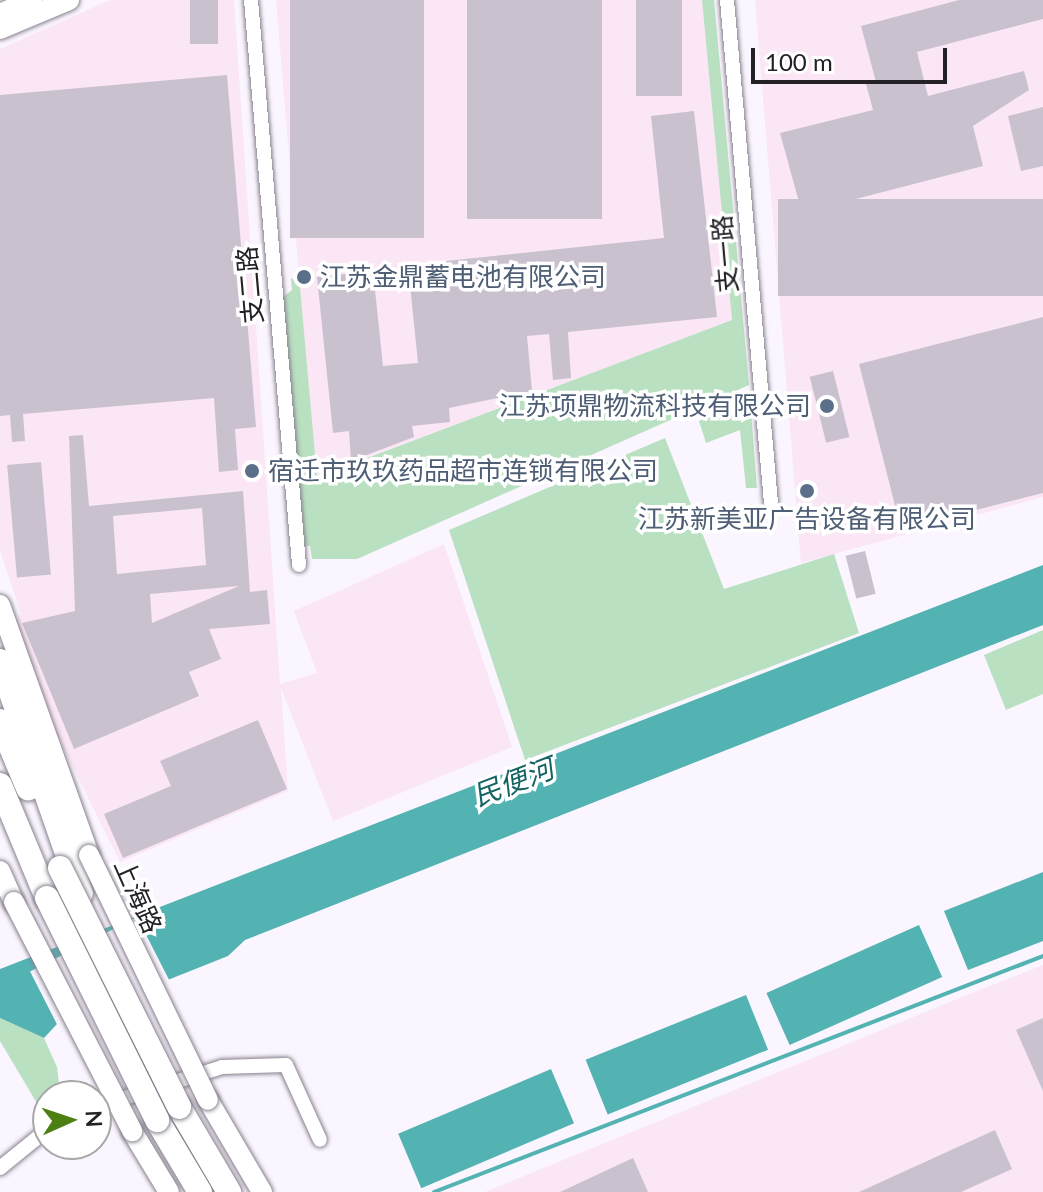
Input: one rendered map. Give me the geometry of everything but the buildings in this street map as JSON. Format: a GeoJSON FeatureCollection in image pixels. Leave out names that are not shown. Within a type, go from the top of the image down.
{"type":"FeatureCollection","features":[{"type":"Feature","properties":{"kind":"highway"},"geometry":{"type":"LineString","coordinates":[[0,661],[73,862]]}},
{"type":"Feature","properties":{"kind":"highway","name":"上海路"},"geometry":{"type":"LineString","coordinates":[[0,721],[73,862],[104,957],[179,1107],[229,1192]]}},
{"type":"Feature","properties":{"kind":"highway"},"geometry":{"type":"LineString","coordinates":[[1,790],[47,898],[157,1120],[200,1192]]}},
{"type":"Feature","properties":{"kind":"main road"},"geometry":{"type":"LineString","coordinates":[[0,14],[32,0]]}},
{"type":"Feature","properties":{"kind":"main road"},"geometry":{"type":"LineString","coordinates":[[0,29],[69,0]]}},
{"type":"Feature","properties":{"kind":"main road","name":"上海路"},"geometry":{"type":"LineString","coordinates":[[0,605],[73,862],[262,1192]]}},
{"type":"Feature","properties":{"kind":"main road"},"geometry":{"type":"LineString","coordinates":[[0,871],[132,1131],[169,1192]]}},
{"type":"Feature","properties":{"kind":"street","name":"支二路"},"geometry":{"type":"LineString","coordinates":[[251,0],[299,565]]}},
{"type":"Feature","properties":{"kind":"street","name":"支一路"},"geometry":{"type":"LineString","coordinates":[[727,0],[771,503]]}},
{"type":"Feature","properties":{"kind":"street"},"geometry":{"type":"LineString","coordinates":[[112,1102],[222,1067],[286,1065],[320,1140]]}},
{"type":"Feature","properties":{"kind":"street"},"geometry":{"type":"LineString","coordinates":[[0,1168],[32,1142]]}},
{"type":"Feature","properties":{"kind":"shaded area"},"geometry":{"type":"Polygon","coordinates":[[[110,0],[234,0],[280,684],[317,673],[294,611],[444,544],[512,747],[333,821],[281,688],[288,791],[120,862],[6,632],[21,614],[0,550],[0,49],[110,0]]]}},
{"type":"Feature","properties":{"kind":"shaded area"},"geometry":{"type":"Polygon","coordinates":[[[276,0],[702,0],[732,320],[316,477],[276,0]]]}},
{"type":"Feature","properties":{"kind":"shaded area"},"geometry":{"type":"Polygon","coordinates":[[[755,0],[1043,0],[1043,497],[801,563],[755,0]]]}},
{"type":"Feature","properties":{"kind":"shaded area"},"geometry":{"type":"Polygon","coordinates":[[[1043,965],[1043,1192],[485,1192],[962,997],[1043,965]]]}},
{"type":"Feature","properties":{"kind":"green space"},"geometry":{"type":"Polygon","coordinates":[[[702,0],[714,0],[749,385],[357,559],[312,559],[310,546],[302,546],[283,297],[292,290],[291,279],[299,276],[317,477],[732,320],[702,0]]]}},
{"type":"Feature","properties":{"kind":"green space"},"geometry":{"type":"Polygon","coordinates":[[[750,398],[757,488],[746,488],[740,430],[706,443],[699,421],[750,398]]]}},
{"type":"Feature","properties":{"kind":"green space"},"geometry":{"type":"Polygon","coordinates":[[[665,438],[724,589],[834,554],[859,633],[525,760],[449,530],[665,438]]]}},
{"type":"Feature","properties":{"kind":"green space"},"geometry":{"type":"Polygon","coordinates":[[[1043,630],[1043,694],[1006,710],[984,655],[1043,630]]]}},
{"type":"Feature","properties":{"kind":"green space"},"geometry":{"type":"Polygon","coordinates":[[[0,1018],[44,1038],[57,1067],[59,1080],[32,1080],[32,1095],[0,1041],[0,1018]]]}},
{"type":"Feature","properties":{"kind":"water","name":"民便河"},"geometry":{"type":"Polygon","coordinates":[[[1043,565],[1043,625],[245,940],[228,956],[57,1024],[44,1038],[0,1018],[0,969],[1043,565]]]}},
{"type":"Feature","properties":{"kind":"water"},"geometry":{"type":"Polygon","coordinates":[[[1043,872],[1043,941],[968,970],[944,911],[1043,872]]]}},
{"type":"Feature","properties":{"kind":"water"},"geometry":{"type":"Polygon","coordinates":[[[919,925],[942,977],[790,1045],[766,993],[919,925]]]}},
{"type":"Feature","properties":{"kind":"water"},"geometry":{"type":"Polygon","coordinates":[[[746,995],[768,1050],[608,1115],[586,1060],[746,995]]]}},
{"type":"Feature","properties":{"kind":"water"},"geometry":{"type":"Polygon","coordinates":[[[551,1069],[574,1123],[421,1188],[398,1134],[551,1069]]]}},
{"type":"Feature","properties":{"kind":"pier"},"geometry":{"type":"Polygon","coordinates":[[[137,917],[170,982],[63,1037],[30,971],[137,917]]]}},
{"type":"Feature","properties":{"kind":"waterway"},"geometry":{"type":"LineString","coordinates":[[434,1192],[1043,956]]}},
{"type":"Feature","properties":{"kind":"place","name":"江苏金鼎蓄电池有限公司"},"geometry":{"type":"Point","coordinates":[304,277]}},
{"type":"Feature","properties":{"kind":"place","name":"江苏项鼎物流科技有限公司"},"geometry":{"type":"Point","coordinates":[827,406]}},
{"type":"Feature","properties":{"kind":"place","name":"宿迁市玖玖药品超市连锁有限公司"},"geometry":{"type":"Point","coordinates":[252,471]}},
{"type":"Feature","properties":{"kind":"place","name":"江苏新美亚广告设备有限公司"},"geometry":{"type":"Point","coordinates":[807,491]}}]}
